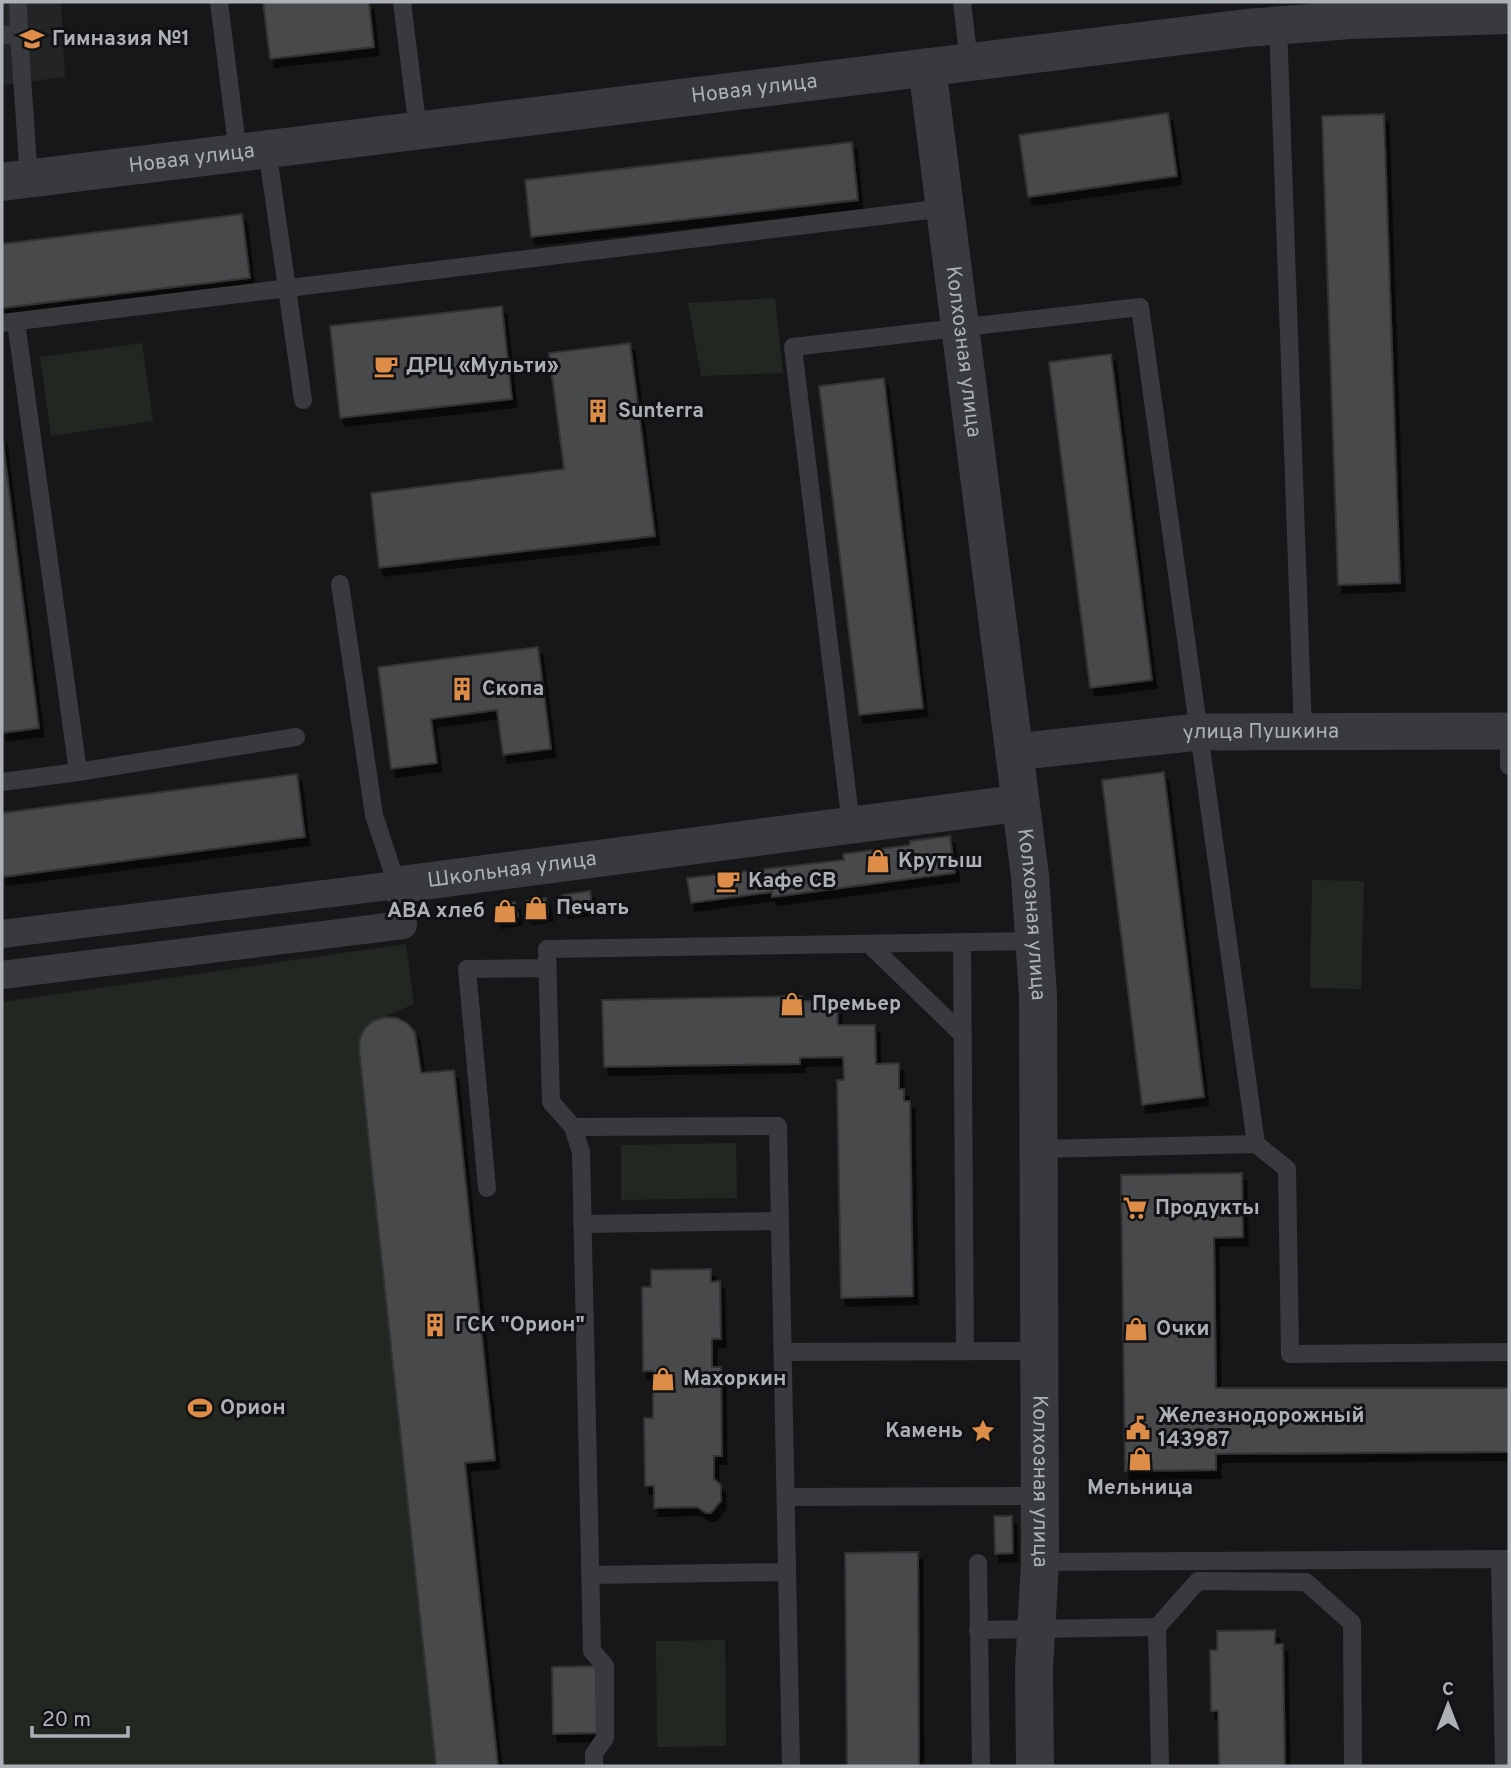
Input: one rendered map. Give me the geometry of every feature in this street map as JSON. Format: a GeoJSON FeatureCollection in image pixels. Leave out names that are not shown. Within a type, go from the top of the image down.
{"type":"FeatureCollection","features":[{"type":"Feature","properties":{"kind":"street","name":"Новая улица"},"geometry":{"type":"LineString","coordinates":[[16,181],[1278,25],[1509,15]]}},
{"type":"Feature","properties":{"kind":"street","name":"Колхозная улица"},"geometry":{"type":"LineString","coordinates":[[928,67],[1014,752],[1035,942],[1038,996],[1040,1351],[1040,1562],[1034,1669],[1035,1766]]}},
{"type":"Feature","properties":{"kind":"street","name":"улица Пушкина"},"geometry":{"type":"LineString","coordinates":[[1014,752],[1198,733],[1509,731]]}},
{"type":"Feature","properties":{"kind":"street","name":"Школьная улица"},"geometry":{"type":"LineString","coordinates":[[2,934],[1020,803]]}},
{"type":"Feature","properties":{"kind":"street"},"geometry":{"type":"LineString","coordinates":[[2,975],[403,925]]}},
{"type":"Feature","properties":{"kind":"lane"},"geometry":{"type":"LineString","coordinates":[[16,181],[10,35],[18,2]]}},
{"type":"Feature","properties":{"kind":"lane"},"geometry":{"type":"LineString","coordinates":[[219,2],[287,289],[303,400]]}},
{"type":"Feature","properties":{"kind":"lane"},"geometry":{"type":"LineString","coordinates":[[402,2],[418,130]]}},
{"type":"Feature","properties":{"kind":"lane"},"geometry":{"type":"LineString","coordinates":[[962,2],[969,62]]}},
{"type":"Feature","properties":{"kind":"lane"},"geometry":{"type":"LineString","coordinates":[[1278,25],[1303,733]]}},
{"type":"Feature","properties":{"kind":"lane"},"geometry":{"type":"LineString","coordinates":[[78,772],[9,322],[945,208]]}},
{"type":"Feature","properties":{"kind":"lane"},"geometry":{"type":"LineString","coordinates":[[850,825],[793,347],[1140,307],[1256,1144]]}},
{"type":"Feature","properties":{"kind":"lane"},"geometry":{"type":"LineString","coordinates":[[340,584],[374,815],[397,885]]}},
{"type":"Feature","properties":{"kind":"lane"},"geometry":{"type":"LineString","coordinates":[[1509,731],[1509,766]]}},
{"type":"Feature","properties":{"kind":"lane"},"geometry":{"type":"LineString","coordinates":[[2,782],[296,737]]}},
{"type":"Feature","properties":{"kind":"lane"},"geometry":{"type":"LineString","coordinates":[[594,1766],[594,1754],[605,1738],[604,1666],[592,1651],[581,1152],[573,1127],[551,1102],[547,949],[1035,942]]}},
{"type":"Feature","properties":{"kind":"lane"},"geometry":{"type":"LineString","coordinates":[[962,943],[965,1351]]}},
{"type":"Feature","properties":{"kind":"lane"},"geometry":{"type":"LineString","coordinates":[[869,944],[963,1035]]}},
{"type":"Feature","properties":{"kind":"lane"},"geometry":{"type":"LineString","coordinates":[[487,1188],[467,970],[548,968]]}},
{"type":"Feature","properties":{"kind":"lane"},"geometry":{"type":"LineString","coordinates":[[573,1127],[778,1126],[791,1766]]}},
{"type":"Feature","properties":{"kind":"lane"},"geometry":{"type":"LineString","coordinates":[[1039,1149],[1256,1144],[1287,1169],[1290,1354],[1509,1352]]}},
{"type":"Feature","properties":{"kind":"lane"},"geometry":{"type":"LineString","coordinates":[[582,1224],[780,1221]]}},
{"type":"Feature","properties":{"kind":"lane"},"geometry":{"type":"LineString","coordinates":[[783,1352],[1040,1351]]}},
{"type":"Feature","properties":{"kind":"lane"},"geometry":{"type":"LineString","coordinates":[[786,1497],[1040,1496]]}},
{"type":"Feature","properties":{"kind":"lane"},"geometry":{"type":"LineString","coordinates":[[1040,1562],[1505,1559],[1504,1766]]}},
{"type":"Feature","properties":{"kind":"lane"},"geometry":{"type":"LineString","coordinates":[[1243,1560],[1244,1582]]}},
{"type":"Feature","properties":{"kind":"lane"},"geometry":{"type":"LineString","coordinates":[[978,1563],[981,1766]]}},
{"type":"Feature","properties":{"kind":"lane"},"geometry":{"type":"LineString","coordinates":[[590,1575],[787,1572]]}},
{"type":"Feature","properties":{"kind":"lane"},"geometry":{"type":"LineString","coordinates":[[1160,1766],[1157,1627],[1198,1581],[1306,1582],[1352,1623],[1353,1766]]}},
{"type":"Feature","properties":{"kind":"lane"},"geometry":{"type":"LineString","coordinates":[[978,1630],[1157,1627]]}},
{"type":"Feature","properties":{"kind":"shaded area","name":"Гимназия №1"},"geometry":{"type":"Polygon","coordinates":[[[2,2],[61,2],[65,77],[2,85],[2,2]]]}},
{"type":"Feature","properties":{"kind":"shaded area"},"geometry":{"type":"Polygon","coordinates":[[[775,298],[783,373],[701,376],[688,303],[775,298]]]}},
{"type":"Feature","properties":{"kind":"shaded area"},"geometry":{"type":"Polygon","coordinates":[[[142,343],[153,421],[51,436],[40,357],[142,343]]]}},
{"type":"Feature","properties":{"kind":"shaded area"},"geometry":{"type":"Polygon","coordinates":[[[1312,880],[1364,881],[1361,989],[1310,988],[1312,880]]]}},
{"type":"Feature","properties":{"kind":"shaded area","name":"Орион"},"geometry":{"type":"Polygon","coordinates":[[[406,944],[414,1004],[373,1021],[359,1050],[436,1766],[2,1766],[2,1002],[406,944]]]}},
{"type":"Feature","properties":{"kind":"shaded area"},"geometry":{"type":"Polygon","coordinates":[[[736,1143],[737,1198],[621,1200],[621,1145],[736,1143]]]}},
{"type":"Feature","properties":{"kind":"shaded area"},"geometry":{"type":"Polygon","coordinates":[[[725,1640],[726,1746],[657,1747],[656,1641],[725,1640]]]}},
{"type":"Feature","properties":{"kind":"building"},"geometry":{"type":"Polygon","coordinates":[[[263,2],[369,2],[374,47],[270,59],[263,2]]]}},
{"type":"Feature","properties":{"kind":"building"},"geometry":{"type":"Polygon","coordinates":[[[1168,113],[1177,176],[1028,197],[1019,135],[1168,113]]]}},
{"type":"Feature","properties":{"kind":"building"},"geometry":{"type":"Polygon","coordinates":[[[1384,114],[1400,583],[1338,585],[1322,116],[1384,114]]]}},
{"type":"Feature","properties":{"kind":"building"},"geometry":{"type":"Polygon","coordinates":[[[852,142],[858,200],[531,237],[525,180],[852,142]]]}},
{"type":"Feature","properties":{"kind":"building"},"geometry":{"type":"Polygon","coordinates":[[[242,214],[250,278],[2,308],[2,244],[242,214]]]}},
{"type":"Feature","properties":{"kind":"building"},"geometry":{"type":"Polygon","coordinates":[[[502,306],[512,399],[340,418],[330,326],[502,306]]]}},
{"type":"Feature","properties":{"kind":"building","name":"Sunterra"},"geometry":{"type":"Polygon","coordinates":[[[630,343],[655,536],[379,568],[371,493],[564,469],[549,353],[630,343]]]}},
{"type":"Feature","properties":{"kind":"building"},"geometry":{"type":"Polygon","coordinates":[[[1111,354],[1152,680],[1090,688],[1049,362],[1111,354]]]}},
{"type":"Feature","properties":{"kind":"building"},"geometry":{"type":"Polygon","coordinates":[[[884,378],[923,708],[859,715],[819,386],[884,378]]]}},
{"type":"Feature","properties":{"kind":"building"},"geometry":{"type":"Polygon","coordinates":[[[2,434],[39,728],[2,733],[2,434]]]}},
{"type":"Feature","properties":{"kind":"building","name":"Скопа"},"geometry":{"type":"Polygon","coordinates":[[[538,647],[551,749],[503,755],[497,710],[431,719],[437,763],[391,769],[378,667],[538,647]]]}},
{"type":"Feature","properties":{"kind":"building"},"geometry":{"type":"Polygon","coordinates":[[[1164,772],[1204,1097],[1142,1105],[1102,780],[1164,772]]]}},
{"type":"Feature","properties":{"kind":"building"},"geometry":{"type":"Polygon","coordinates":[[[297,774],[305,837],[2,877],[2,813],[297,774]]]}},
{"type":"Feature","properties":{"kind":"building"},"geometry":{"type":"Polygon","coordinates":[[[950,836],[955,873],[772,897],[772,892],[691,903],[687,878],[844,860],[843,854],[910,845],[910,841],[950,836]]]}},
{"type":"Feature","properties":{"kind":"building"},"geometry":{"type":"Polygon","coordinates":[[[590,891],[592,906],[564,910],[562,895],[590,891]]]}},
{"type":"Feature","properties":{"kind":"building"},"geometry":{"type":"Polygon","coordinates":[[[546,898],[548,913],[528,916],[526,901],[546,898]]]}},
{"type":"Feature","properties":{"kind":"building"},"geometry":{"type":"Polygon","coordinates":[[[515,902],[518,917],[497,920],[495,905],[515,902]]]}},
{"type":"Feature","properties":{"kind":"building"},"geometry":{"type":"Polygon","coordinates":[[[802,996],[802,1001],[816,1001],[816,1007],[837,1007],[838,1025],[875,1025],[876,1064],[899,1063],[899,1089],[904,1089],[904,1101],[910,1101],[913,1296],[841,1298],[837,1080],[844,1080],[843,1057],[800,1058],[800,1064],[604,1067],[602,1000],[802,996]]]}},
{"type":"Feature","properties":{"kind":"building","name":"ГСК \"Орион\""},"geometry":{"type":"Polygon","coordinates":[[[385,1017],[397,1018],[407,1023],[415,1032],[421,1073],[454,1070],[495,1460],[465,1463],[498,1766],[436,1766],[359,1050],[360,1038],[365,1028],[373,1021],[385,1017]]]}},
{"type":"Feature","properties":{"kind":"building"},"geometry":{"type":"Polygon","coordinates":[[[1242,1173],[1243,1237],[1214,1238],[1216,1388],[1509,1388],[1509,1452],[1216,1454],[1216,1470],[1125,1471],[1121,1175],[1242,1173]]]}},
{"type":"Feature","properties":{"kind":"building"},"geometry":{"type":"Polygon","coordinates":[[[711,1269],[711,1282],[720,1281],[721,1339],[712,1339],[712,1367],[721,1367],[722,1456],[714,1456],[714,1479],[721,1485],[721,1501],[711,1513],[697,1507],[654,1508],[654,1486],[645,1486],[644,1418],[653,1418],[653,1371],[643,1371],[642,1287],[651,1287],[651,1270],[711,1269]]]}},
{"type":"Feature","properties":{"kind":"building"},"geometry":{"type":"Polygon","coordinates":[[[994,1516],[1012,1516],[1013,1553],[995,1554],[994,1516]]]}},
{"type":"Feature","properties":{"kind":"building"},"geometry":{"type":"Polygon","coordinates":[[[918,1552],[919,1766],[847,1766],[845,1553],[918,1552]]]}},
{"type":"Feature","properties":{"kind":"building"},"geometry":{"type":"Polygon","coordinates":[[[1275,1630],[1275,1644],[1283,1644],[1285,1766],[1219,1766],[1218,1711],[1211,1711],[1210,1650],[1217,1650],[1217,1631],[1275,1630]]]}},
{"type":"Feature","properties":{"kind":"building"},"geometry":{"type":"Polygon","coordinates":[[[596,1666],[597,1733],[553,1734],[552,1667],[596,1666]]]}},
{"type":"Feature","properties":{"kind":"place","name":"Гимназия №1"},"geometry":{"type":"Point","coordinates":[32,39]}},
{"type":"Feature","properties":{"kind":"place","name":"ДРЦ «Мульти»"},"geometry":{"type":"Point","coordinates":[386,366]}},
{"type":"Feature","properties":{"kind":"place","name":"Sunterra"},"geometry":{"type":"Point","coordinates":[598,411]}},
{"type":"Feature","properties":{"kind":"place","name":"Скопа"},"geometry":{"type":"Point","coordinates":[462,689]}},
{"type":"Feature","properties":{"kind":"place","name":"Крутыш"},"geometry":{"type":"Point","coordinates":[878,861]}},
{"type":"Feature","properties":{"kind":"place","name":"Кафе СВ"},"geometry":{"type":"Point","coordinates":[728,881]}},
{"type":"Feature","properties":{"kind":"place","name":"Печать"},"geometry":{"type":"Point","coordinates":[536,908]}},
{"type":"Feature","properties":{"kind":"place","name":"АВА хлеб"},"geometry":{"type":"Point","coordinates":[505,911]}},
{"type":"Feature","properties":{"kind":"place","name":"Премьер"},"geometry":{"type":"Point","coordinates":[792,1004]}},
{"type":"Feature","properties":{"kind":"place","name":"Продукты"},"geometry":{"type":"Point","coordinates":[1135,1208]}},
{"type":"Feature","properties":{"kind":"place","name":"ГСК \"Орион\""},"geometry":{"type":"Point","coordinates":[435,1325]}},
{"type":"Feature","properties":{"kind":"place","name":"Очки"},"geometry":{"type":"Point","coordinates":[1136,1329]}},
{"type":"Feature","properties":{"kind":"place","name":"Махоркин"},"geometry":{"type":"Point","coordinates":[663,1379]}},
{"type":"Feature","properties":{"kind":"place","name":"Орион"},"geometry":{"type":"Point","coordinates":[200,1408]}},
{"type":"Feature","properties":{"kind":"place","name":"Железнодорожный 143987"},"geometry":{"type":"Point","coordinates":[1138,1428]}},
{"type":"Feature","properties":{"kind":"place","name":"Камень"},"geometry":{"type":"Point","coordinates":[983,1431]}},
{"type":"Feature","properties":{"kind":"place","name":"Мельница"},"geometry":{"type":"Point","coordinates":[1140,1459]}}]}
